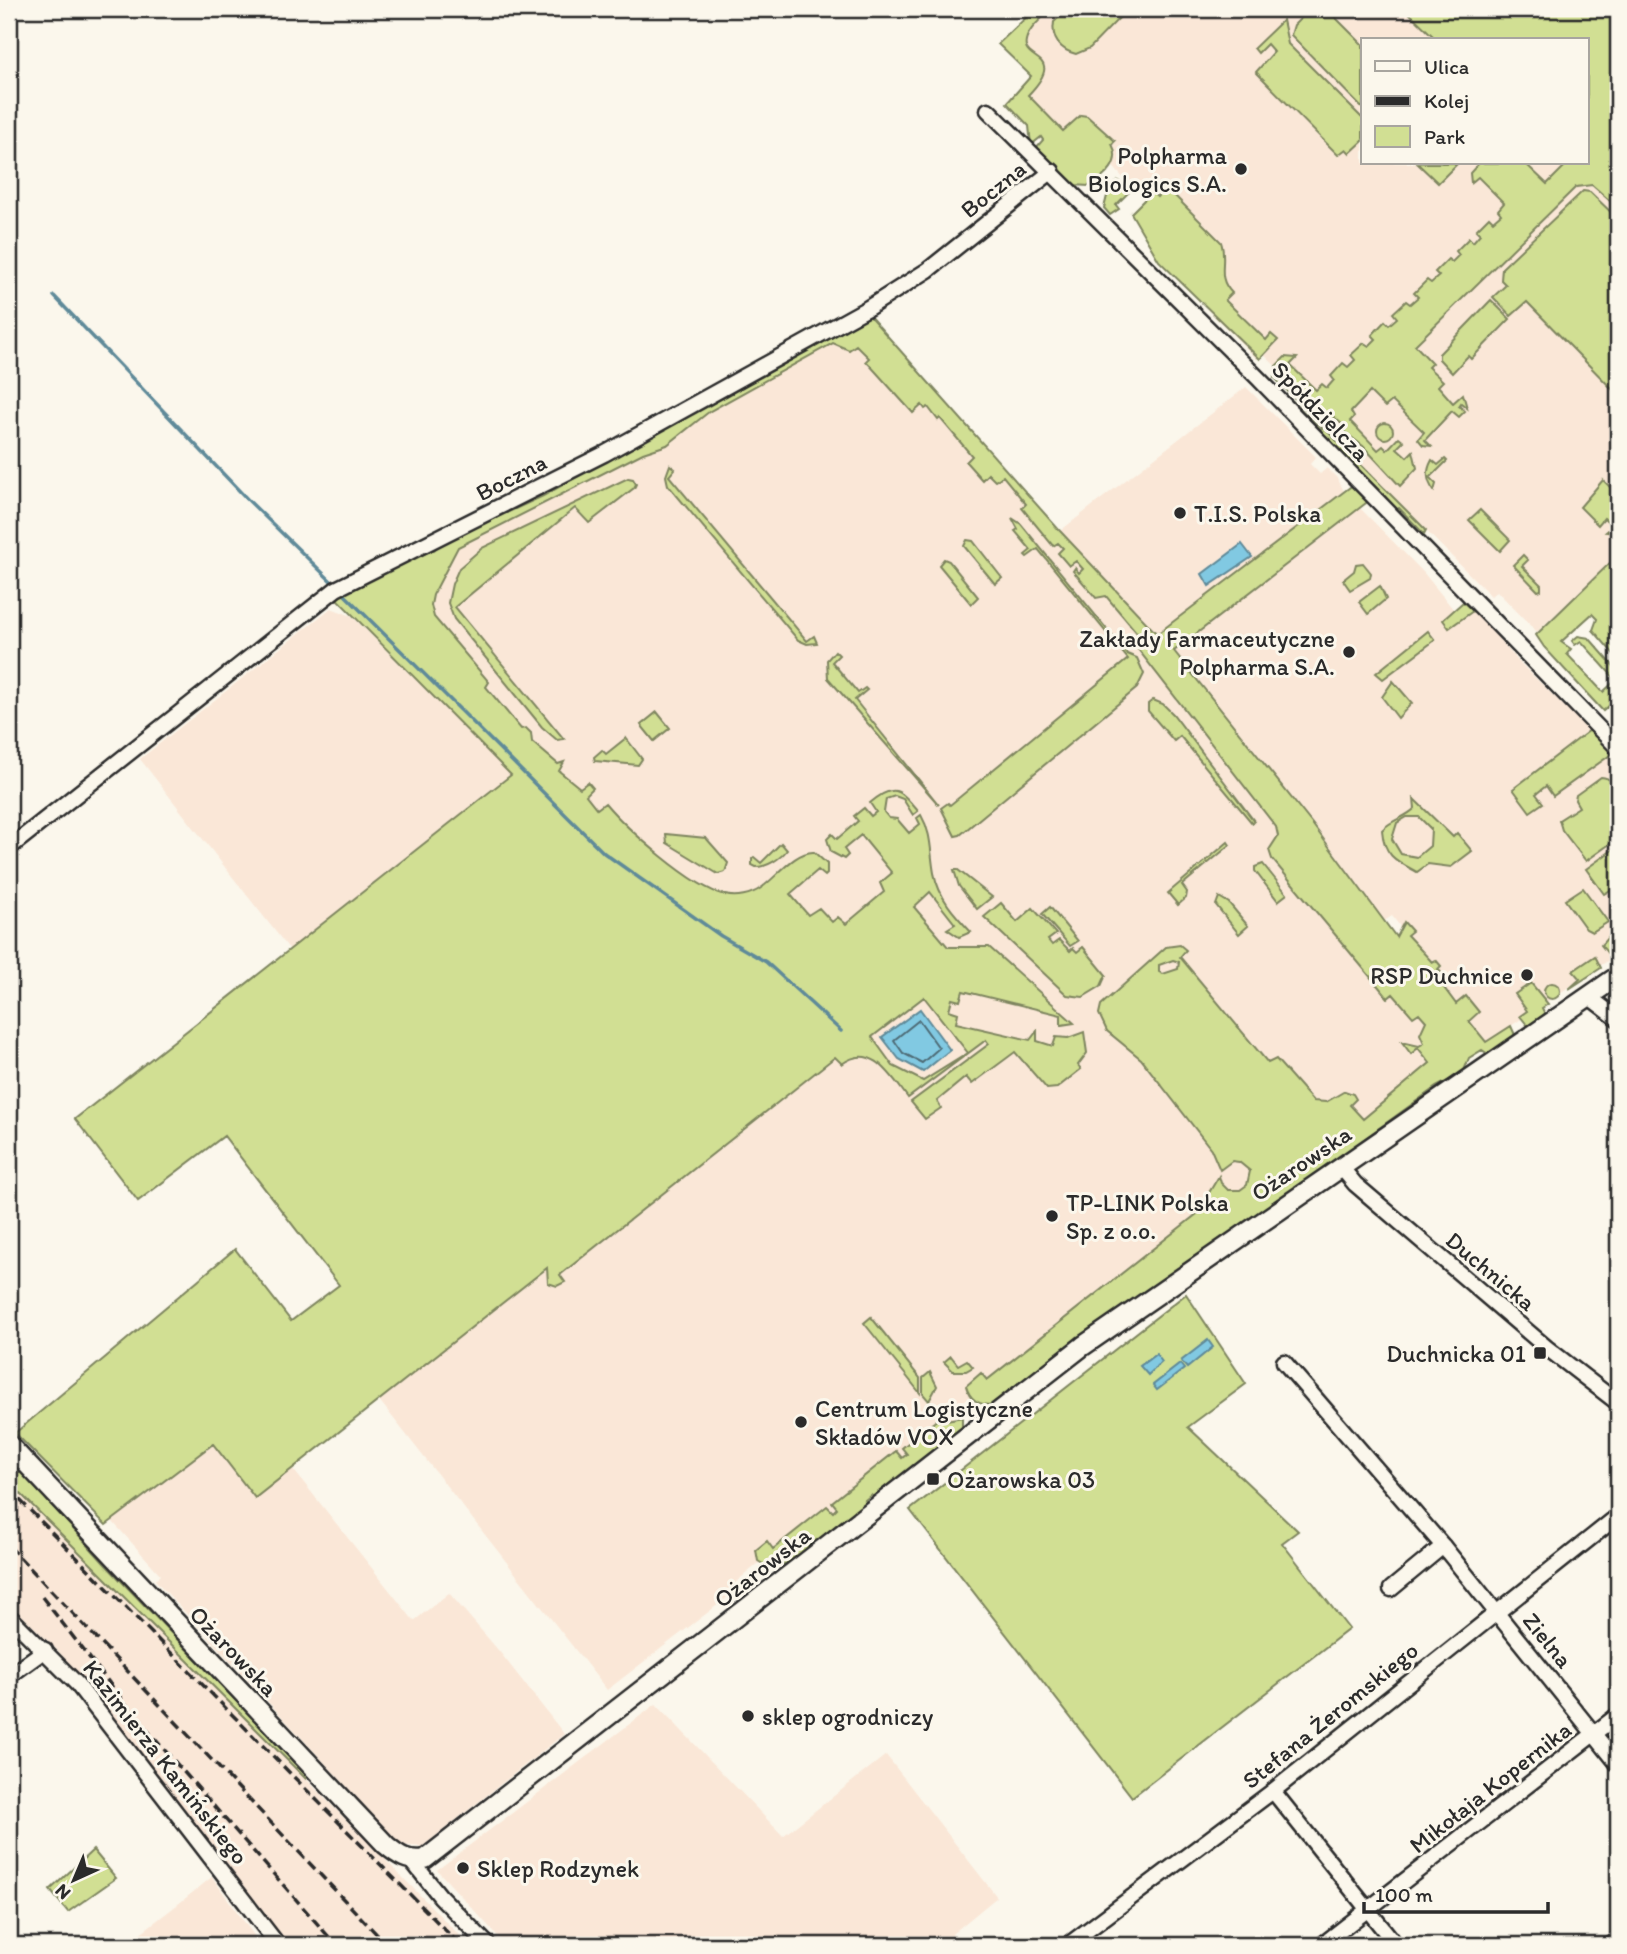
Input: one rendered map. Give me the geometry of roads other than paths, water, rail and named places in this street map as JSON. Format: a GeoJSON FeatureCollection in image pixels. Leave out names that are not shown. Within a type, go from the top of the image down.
{"type":"FeatureCollection","features":[{"type":"Feature","properties":{"kind":"main road","name":"Ożarowska"},"geometry":{"type":"LineString","coordinates":[[9,1445],[386,1845],[398,1856],[412,1861],[425,1859],[1083,1346],[1618,975]]}},
{"type":"Feature","properties":{"kind":"street","name":"Spółdzielcza"},"geometry":{"type":"LineString","coordinates":[[988,110],[1052,171],[1618,748]]}},
{"type":"Feature","properties":{"kind":"street","name":"Boczna"},"geometry":{"type":"LineString","coordinates":[[9,848],[336,589],[604,454],[867,308],[928,270],[1052,171]]}},
{"type":"Feature","properties":{"kind":"street"},"geometry":{"type":"LineString","coordinates":[[1588,996],[1618,1018]]}},
{"type":"Feature","properties":{"kind":"street","name":"Duchnicka"},"geometry":{"type":"LineString","coordinates":[[1341,1167],[1355,1184],[1547,1348],[1618,1403]]}},
{"type":"Feature","properties":{"kind":"street","name":"Zielna"},"geometry":{"type":"LineString","coordinates":[[1284,1362],[1443,1546],[1618,1764]]}},
{"type":"Feature","properties":{"kind":"street","name":"Stefana Żeromskiego"},"geometry":{"type":"LineString","coordinates":[[1068,1945],[1273,1791],[1618,1516]]}},
{"type":"Feature","properties":{"kind":"street"},"geometry":{"type":"LineString","coordinates":[[1391,1589],[1443,1546]]}},
{"type":"Feature","properties":{"kind":"street","name":"Kazimierza Kamińskiego"},"geometry":{"type":"LineString","coordinates":[[9,1616],[77,1684],[278,1945]]}},
{"type":"Feature","properties":{"kind":"street"},"geometry":{"type":"LineString","coordinates":[[9,1676],[45,1650]]}},
{"type":"Feature","properties":{"kind":"street","name":"Mikołaja Kopernika"},"geometry":{"type":"LineString","coordinates":[[1322,1945],[1618,1715]]}},
{"type":"Feature","properties":{"kind":"street"},"geometry":{"type":"LineString","coordinates":[[1273,1791],[1396,1945]]}},
{"type":"Feature","properties":{"kind":"street"},"geometry":{"type":"LineString","coordinates":[[412,1861],[440,1896],[488,1945]]}},
{"type":"Feature","properties":{"kind":"street"},"geometry":{"type":"LineString","coordinates":[[1610,1945],[1618,1939]]}},
{"type":"Feature","properties":{"kind":"water"},"geometry":{"type":"Polygon","coordinates":[[[1242,544],[1252,557],[1209,586],[1202,574],[1242,544]]]}},
{"type":"Feature","properties":{"kind":"water"},"geometry":{"type":"Polygon","coordinates":[[[920,1009],[950,1050],[923,1072],[899,1059],[882,1037],[920,1009]]]}},
{"type":"Feature","properties":{"kind":"water"},"geometry":{"type":"Polygon","coordinates":[[[1208,1340],[1213,1347],[1187,1368],[1181,1361],[1208,1340]]]}},
{"type":"Feature","properties":{"kind":"water"},"geometry":{"type":"Polygon","coordinates":[[[1156,1354],[1162,1362],[1148,1375],[1140,1366],[1156,1354]]]}},
{"type":"Feature","properties":{"kind":"water"},"geometry":{"type":"Polygon","coordinates":[[[1180,1364],[1184,1369],[1157,1390],[1153,1385],[1180,1364]]]}},
{"type":"Feature","properties":{"kind":"waterway"},"geometry":{"type":"LineString","coordinates":[[54,296],[250,502],[331,581]]}},
{"type":"Feature","properties":{"kind":"waterway"},"geometry":{"type":"LineString","coordinates":[[345,595],[604,853],[721,936],[766,962],[841,1031]]}},
{"type":"Feature","properties":{"kind":"railway"},"geometry":{"type":"LineString","coordinates":[[9,1489],[460,1945]]}},
{"type":"Feature","properties":{"kind":"railway"},"geometry":{"type":"LineString","coordinates":[[9,1546],[387,1945]]}},
{"type":"Feature","properties":{"kind":"railway"},"geometry":{"type":"LineString","coordinates":[[42,1597],[139,1721],[336,1945]]}},
{"type":"Feature","properties":{"kind":"place","name":"Polpharma Biologics S.A."},"geometry":{"type":"Point","coordinates":[1241,169]}},
{"type":"Feature","properties":{"kind":"place","name":"T.I.S. Polska"},"geometry":{"type":"Point","coordinates":[1180,513]}},
{"type":"Feature","properties":{"kind":"place","name":"Zakłady Farmaceutyczne Polpharma S.A."},"geometry":{"type":"Point","coordinates":[1349,652]}},
{"type":"Feature","properties":{"kind":"place","name":"RSP Duchnice"},"geometry":{"type":"Point","coordinates":[1527,975]}},
{"type":"Feature","properties":{"kind":"place","name":"TP-LINK Polska Sp. z o.o."},"geometry":{"type":"Point","coordinates":[1052,1216]}},
{"type":"Feature","properties":{"kind":"place","name":"Duchnicka 01"},"geometry":{"type":"Point","coordinates":[1540,1353]}},
{"type":"Feature","properties":{"kind":"place","name":"Centrum Logistyczne Składów VOX"},"geometry":{"type":"Point","coordinates":[801,1422]}},
{"type":"Feature","properties":{"kind":"place","name":"Ożarowska 03"},"geometry":{"type":"Point","coordinates":[933,1479]}},
{"type":"Feature","properties":{"kind":"place","name":"sklep ogrodniczy"},"geometry":{"type":"Point","coordinates":[748,1716]}},
{"type":"Feature","properties":{"kind":"place","name":"Sklep Rodzynek"},"geometry":{"type":"Point","coordinates":[463,1868]}}]}
